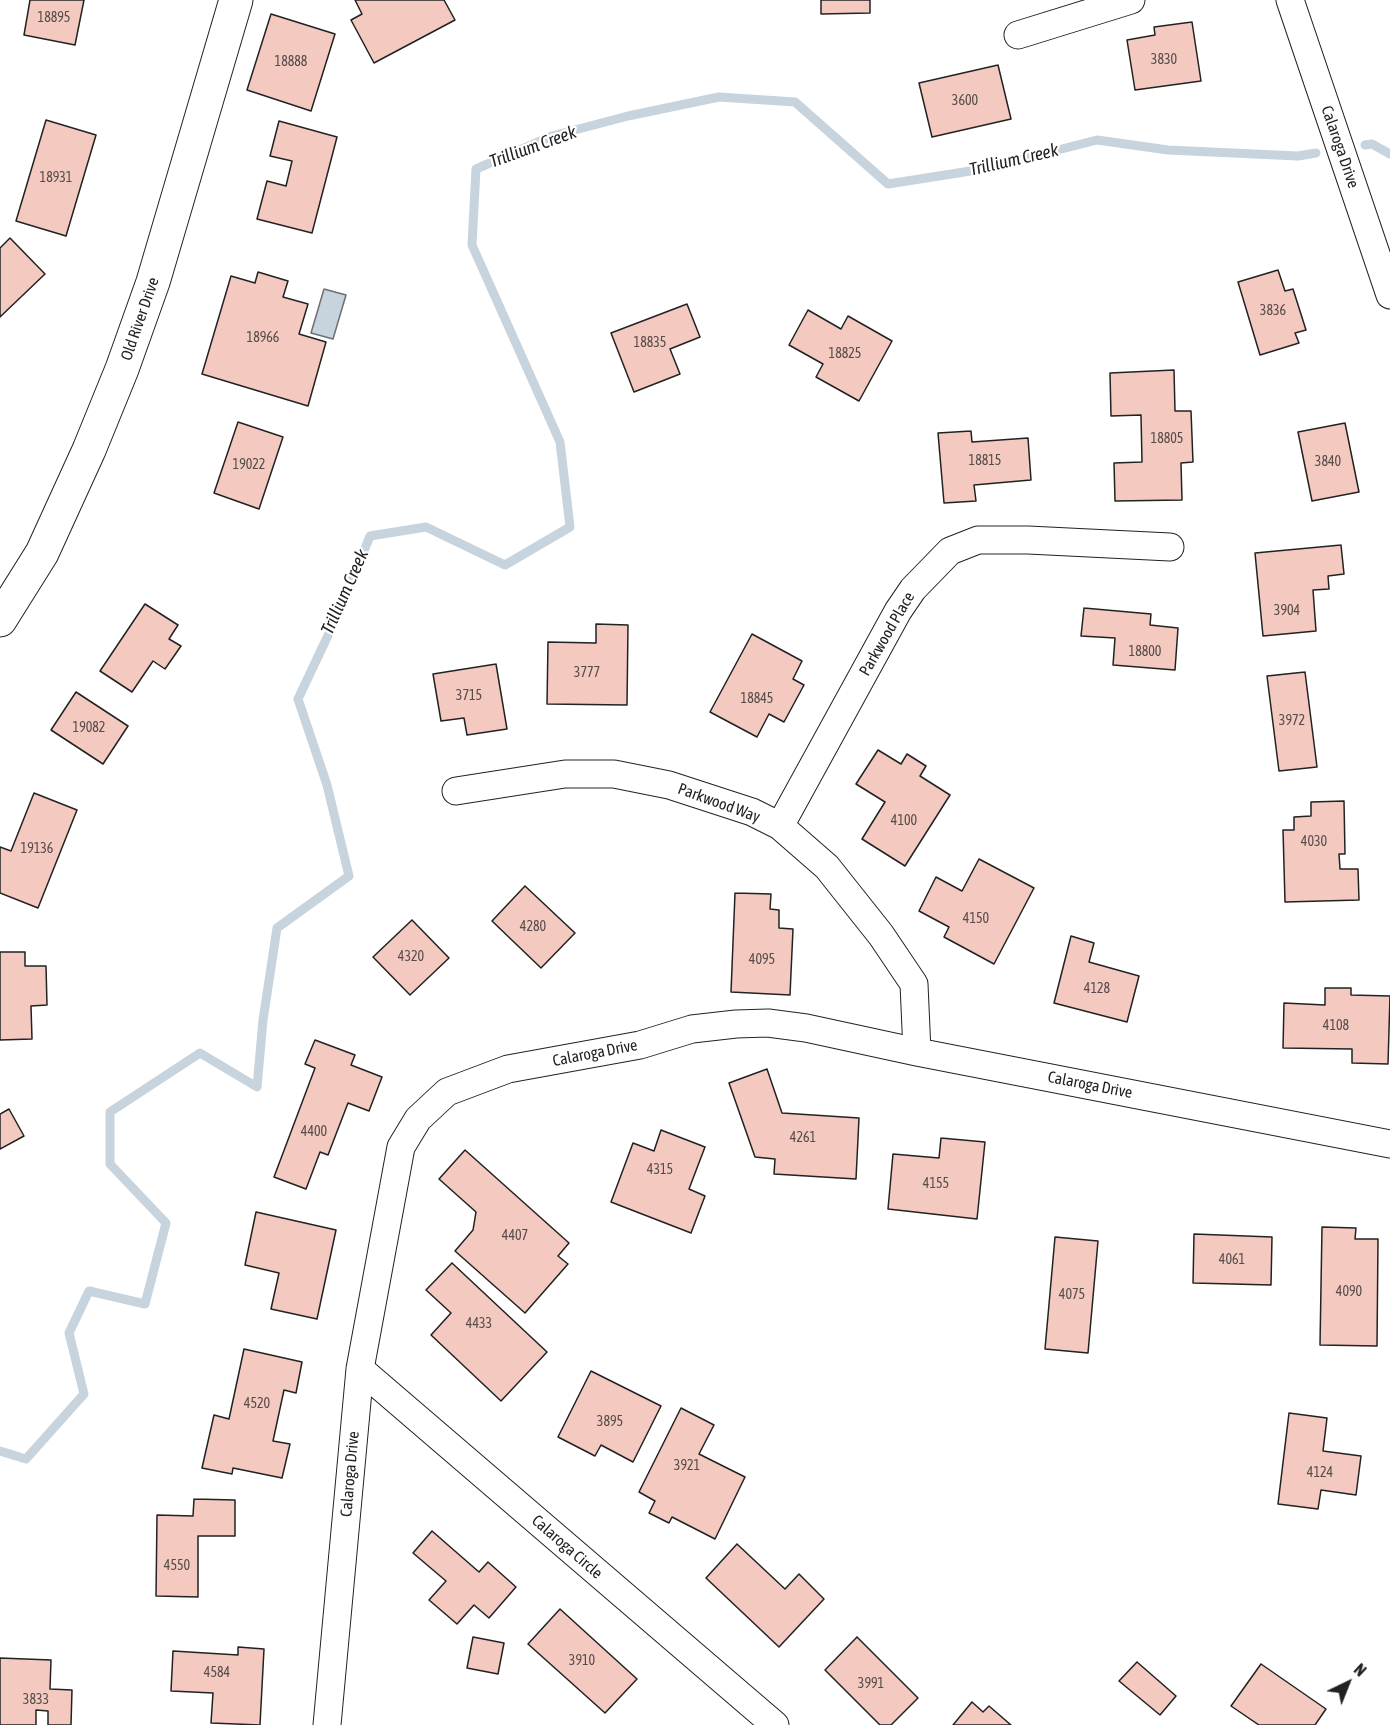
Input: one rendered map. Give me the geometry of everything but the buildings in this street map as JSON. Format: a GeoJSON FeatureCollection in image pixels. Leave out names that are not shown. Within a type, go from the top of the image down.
{"type":"FeatureCollection","features":[{"type":"Feature","properties":{"kind":"street","name":"Old River Drive"},"geometry":{"type":"LineString","coordinates":[[0,620],[42,554],[122,369],[153,282],[236,0]]}},
{"type":"Feature","properties":{"kind":"street"},"geometry":{"type":"LineString","coordinates":[[1018,35],[1131,0]]}},
{"type":"Feature","properties":{"kind":"street","name":"Calaroga Drive"},"geometry":{"type":"LineString","coordinates":[[1290,0],[1390,295]]}},
{"type":"Feature","properties":{"kind":"street","name":"Parkwood Place"},"geometry":{"type":"LineString","coordinates":[[780,826],[898,611],[913,589],[950,551],[978,540],[1028,540],[1170,547]]}},
{"type":"Feature","properties":{"kind":"street","name":"Parkwood Way"},"geometry":{"type":"LineString","coordinates":[[456,791],[565,774],[614,774],[669,784],[752,812],[780,826],[827,867],[881,935],[914,984],[917,1052]]}},
{"type":"Feature","properties":{"kind":"street","name":"Calaroga Drive"},"geometry":{"type":"LineString","coordinates":[[327,1725],[360,1370],[401,1147],[418,1119],[447,1092],[508,1069],[640,1045],[692,1029],[768,1023],[806,1028],[917,1052],[1390,1144]]}},
{"type":"Feature","properties":{"kind":"street","name":"Calaroga Circle"},"geometry":{"type":"LineString","coordinates":[[360,1370],[775,1725]]}},
{"type":"Feature","properties":{"kind":"shaded area"},"geometry":{"type":"Polygon","coordinates":[[[324,289],[346,295],[333,339],[311,333],[324,289]]]}},
{"type":"Feature","properties":{"kind":"waterway","name":"Trillium Creek"},"geometry":{"type":"LineString","coordinates":[[0,1451],[26,1459],[84,1394],[69,1333],[89,1291],[145,1304],[166,1223],[110,1164],[110,1112],[200,1053],[257,1087],[263,1020],[277,928],[349,876],[327,785],[298,699],[340,610],[370,536],[426,527],[505,565],[570,527],[560,442],[472,245],[476,169],[552,136],[628,116],[719,97],[795,102],[888,184],[983,169],[1097,140],[1168,150],[1298,156],[1316,153]]}},
{"type":"Feature","properties":{"kind":"waterway","name":"Trillium Creek"},"geometry":{"type":"LineString","coordinates":[[1365,145],[1372,144],[1390,154]]}}]}
